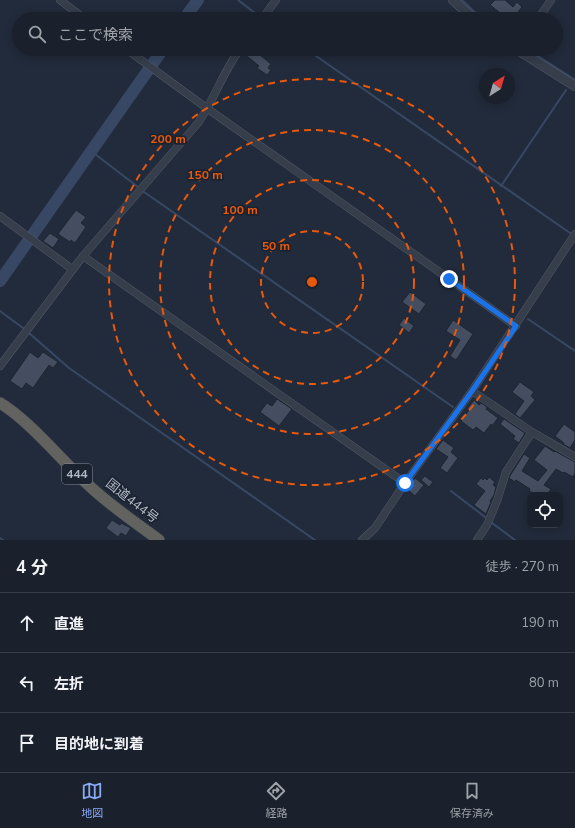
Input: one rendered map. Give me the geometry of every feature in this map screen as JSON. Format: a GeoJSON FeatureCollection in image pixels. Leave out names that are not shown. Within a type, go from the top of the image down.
{"type":"FeatureCollection","features":[{"type":"Feature","properties":{"kind":"highway","name":"国道444号"},"geometry":{"type":"LineString","coordinates":[[0,403],[22,421],[87,484],[159,540]]}},
{"type":"Feature","properties":{"kind":"street"},"geometry":{"type":"LineString","coordinates":[[60,0],[76,12]]}},
{"type":"Feature","properties":{"kind":"street"},"geometry":{"type":"LineString","coordinates":[[267,12],[276,0]]}},
{"type":"Feature","properties":{"kind":"street"},"geometry":{"type":"LineString","coordinates":[[453,0],[466,12]]}},
{"type":"Feature","properties":{"kind":"street"},"geometry":{"type":"LineString","coordinates":[[543,12],[551,0]]}},
{"type":"Feature","properties":{"kind":"street"},"geometry":{"type":"LineString","coordinates":[[135,56],[516,326]]}},
{"type":"Feature","properties":{"kind":"street"},"geometry":{"type":"LineString","coordinates":[[0,366],[72,269],[185,139],[208,109],[226,70],[235,56]]}},
{"type":"Feature","properties":{"kind":"street"},"geometry":{"type":"LineString","coordinates":[[528,56],[575,86]]}},
{"type":"Feature","properties":{"kind":"street"},"geometry":{"type":"LineString","coordinates":[[0,216],[72,269]]}},
{"type":"Feature","properties":{"kind":"street"},"geometry":{"type":"LineString","coordinates":[[362,540],[375,528],[405,483],[472,391],[575,234]]}},
{"type":"Feature","properties":{"kind":"street"},"geometry":{"type":"LineString","coordinates":[[83,256],[405,483]]}},
{"type":"Feature","properties":{"kind":"street"},"geometry":{"type":"LineString","coordinates":[[472,391],[532,432],[575,457]]}},
{"type":"Feature","properties":{"kind":"street"},"geometry":{"type":"LineString","coordinates":[[477,540],[487,526],[506,472],[532,432]]}},
{"type":"Feature","properties":{"kind":"building"},"geometry":{"type":"Polygon","coordinates":[[[495,0],[505,0],[513,7],[517,2],[522,7],[518,12],[499,12],[490,5],[495,0]]]}},
{"type":"Feature","properties":{"kind":"building"},"geometry":{"type":"Polygon","coordinates":[[[247,56],[261,56],[271,64],[268,68],[271,70],[267,75],[257,68],[259,66],[247,56]]]}},
{"type":"Feature","properties":{"kind":"building"},"geometry":{"type":"Polygon","coordinates":[[[76,210],[86,217],[81,223],[86,227],[75,243],[71,240],[70,242],[58,234],[76,210]]]}},
{"type":"Feature","properties":{"kind":"building"},"geometry":{"type":"Polygon","coordinates":[[[50,233],[59,239],[53,248],[43,241],[50,233]]]}},
{"type":"Feature","properties":{"kind":"building"},"geometry":{"type":"Polygon","coordinates":[[[410,292],[426,304],[419,314],[402,302],[410,292]]]}},
{"type":"Feature","properties":{"kind":"building"},"geometry":{"type":"Polygon","coordinates":[[[404,318],[414,326],[409,333],[399,325],[404,318]]]}},
{"type":"Feature","properties":{"kind":"building"},"geometry":{"type":"Polygon","coordinates":[[[453,320],[473,334],[456,360],[450,356],[460,340],[446,331],[453,320]]]}},
{"type":"Feature","properties":{"kind":"building"},"geometry":{"type":"Polygon","coordinates":[[[30,352],[38,358],[43,352],[58,362],[53,368],[49,365],[33,388],[26,383],[22,389],[10,381],[30,352]]]}},
{"type":"Feature","properties":{"kind":"building"},"geometry":{"type":"Polygon","coordinates":[[[520,382],[534,392],[531,396],[535,400],[520,418],[515,414],[524,401],[512,392],[520,382]]]}},
{"type":"Feature","properties":{"kind":"building"},"geometry":{"type":"Polygon","coordinates":[[[277,399],[292,409],[279,426],[260,412],[267,403],[272,406],[277,399]]]}},
{"type":"Feature","properties":{"kind":"building"},"geometry":{"type":"Polygon","coordinates":[[[474,400],[479,405],[481,403],[486,406],[486,409],[498,418],[484,433],[476,427],[473,430],[461,421],[469,410],[467,409],[474,400]]]}},
{"type":"Feature","properties":{"kind":"building"},"geometry":{"type":"Polygon","coordinates":[[[504,419],[525,433],[519,443],[513,439],[515,436],[500,424],[504,419]]]}},
{"type":"Feature","properties":{"kind":"building"},"geometry":{"type":"Polygon","coordinates":[[[564,424],[575,432],[575,440],[570,448],[563,444],[564,443],[555,436],[564,424]]]}},
{"type":"Feature","properties":{"kind":"building"},"geometry":{"type":"Polygon","coordinates":[[[443,440],[454,448],[451,452],[458,458],[447,473],[440,468],[448,457],[436,449],[443,440]]]}},
{"type":"Feature","properties":{"kind":"building"},"geometry":{"type":"Polygon","coordinates":[[[545,446],[575,462],[575,473],[573,477],[556,469],[544,485],[551,489],[549,492],[531,492],[529,491],[530,489],[516,480],[515,482],[509,478],[524,454],[530,458],[522,471],[538,481],[547,470],[534,460],[545,446]]]}},
{"type":"Feature","properties":{"kind":"building"},"geometry":{"type":"Polygon","coordinates":[[[425,476],[433,482],[429,487],[421,480],[425,476]]]}},
{"type":"Feature","properties":{"kind":"building"},"geometry":{"type":"Polygon","coordinates":[[[489,477],[495,482],[493,485],[496,487],[486,514],[474,505],[485,491],[476,484],[481,478],[483,480],[485,478],[487,480],[489,477]]]}},
{"type":"Feature","properties":{"kind":"building"},"geometry":{"type":"Polygon","coordinates":[[[415,478],[424,485],[415,496],[407,489],[415,478]]]}},
{"type":"Feature","properties":{"kind":"building"},"geometry":{"type":"Polygon","coordinates":[[[112,520],[120,525],[121,523],[131,528],[126,536],[121,533],[118,537],[106,528],[112,520]]]}},
{"type":"Feature","properties":{"kind":"waterway"},"geometry":{"type":"LineString","coordinates":[[189,12],[198,0]]}},
{"type":"Feature","properties":{"kind":"waterway"},"geometry":{"type":"LineString","coordinates":[[238,0],[254,12]]}},
{"type":"Feature","properties":{"kind":"waterway"},"geometry":{"type":"LineString","coordinates":[[462,0],[475,12]]}},
{"type":"Feature","properties":{"kind":"waterway"},"geometry":{"type":"LineString","coordinates":[[0,281],[158,56]]}},
{"type":"Feature","properties":{"kind":"waterway"},"geometry":{"type":"LineString","coordinates":[[316,56],[570,233]]}},
{"type":"Feature","properties":{"kind":"waterway"},"geometry":{"type":"LineString","coordinates":[[538,56],[575,80]]}},
{"type":"Feature","properties":{"kind":"waterway"},"geometry":{"type":"LineString","coordinates":[[501,186],[566,90]]}},
{"type":"Feature","properties":{"kind":"waterway"},"geometry":{"type":"LineString","coordinates":[[91,151],[138,187]]}},
{"type":"Feature","properties":{"kind":"waterway"},"geometry":{"type":"LineString","coordinates":[[144,192],[453,407]]}},
{"type":"Feature","properties":{"kind":"waterway"},"geometry":{"type":"LineString","coordinates":[[0,311],[23,328]]}},
{"type":"Feature","properties":{"kind":"waterway"},"geometry":{"type":"LineString","coordinates":[[528,319],[575,351]]}},
{"type":"Feature","properties":{"kind":"waterway"},"geometry":{"type":"LineString","coordinates":[[29,333],[69,368],[315,540]]}},
{"type":"Feature","properties":{"kind":"waterway"},"geometry":{"type":"LineString","coordinates":[[451,491],[485,517]]}},
{"type":"Feature","properties":{"kind":"waterway"},"geometry":{"type":"LineString","coordinates":[[492,523],[515,540]]}},
{"type":"Feature","properties":{"kind":"route"},"geometry":{"type":"LineString","coordinates":[[405,483],[472,391],[516,326],[449,279]]}}]}
